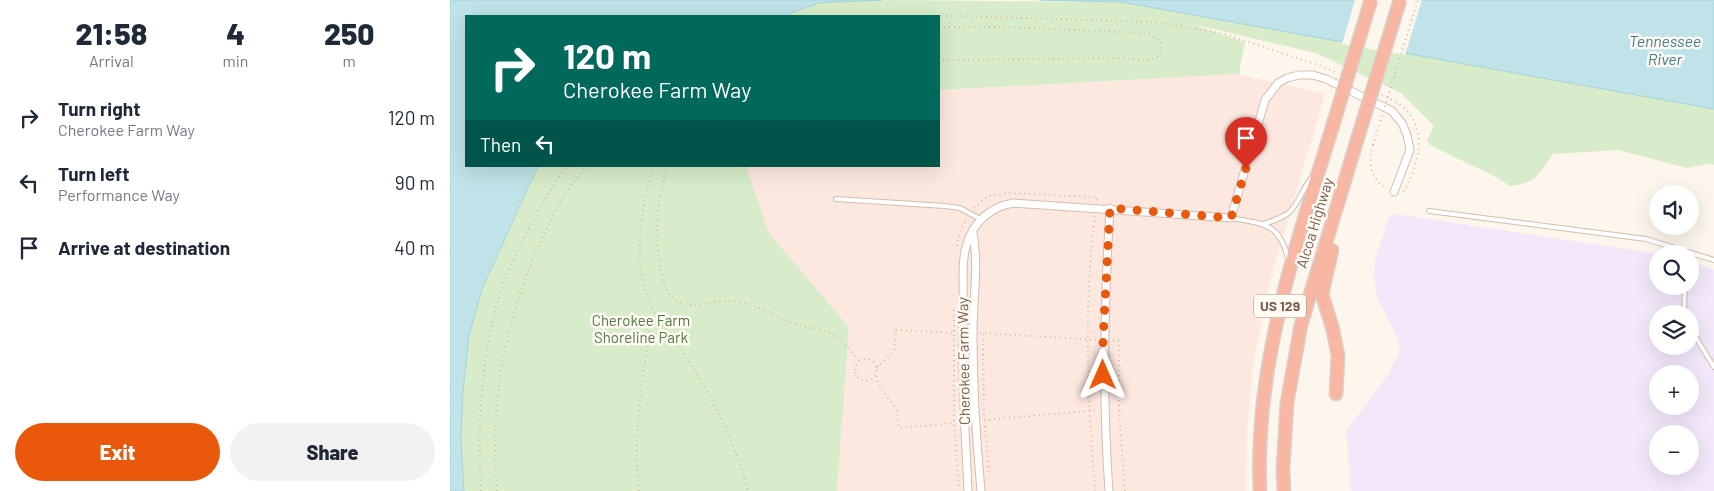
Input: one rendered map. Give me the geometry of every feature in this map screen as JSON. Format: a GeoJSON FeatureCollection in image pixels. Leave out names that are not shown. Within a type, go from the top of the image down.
{"type":"FeatureCollection","features":[{"type":"Feature","properties":{"kind":"highway","name":"Alcoa Highway"},"geometry":{"type":"LineString","coordinates":[[1260,491],[1260,442],[1265,387],[1274,331],[1321,164],[1371,0]]}},
{"type":"Feature","properties":{"kind":"highway","name":"Alcoa Highway"},"geometry":{"type":"LineString","coordinates":[[1284,491],[1283,469],[1287,402],[1301,325],[1400,0]]}},
{"type":"Feature","properties":{"kind":"highway"},"geometry":{"type":"LineString","coordinates":[[1336,394],[1338,356],[1333,330],[1322,294],[1328,264],[1351,185],[1349,168]]}},
{"type":"Feature","properties":{"kind":"street"},"geometry":{"type":"LineString","coordinates":[[1231,218],[1265,100],[1278,83],[1287,78],[1300,75],[1313,74],[1326,79],[1392,111],[1402,123],[1410,150],[1394,192]]}},
{"type":"Feature","properties":{"kind":"street","name":"Cherokee Farm Way"},"geometry":{"type":"LineString","coordinates":[[968,491],[962,333],[966,247],[980,220],[990,210],[1013,203],[1110,208],[1231,218]]}},
{"type":"Feature","properties":{"kind":"street"},"geometry":{"type":"LineString","coordinates":[[1109,491],[1104,409],[1103,340],[1110,208]]}},
{"type":"Feature","properties":{"kind":"street","name":"Cherokee Farm Way"},"geometry":{"type":"LineString","coordinates":[[973,233],[976,248],[973,333],[975,421],[981,491]]}},
{"type":"Feature","properties":{"kind":"lane"},"geometry":{"type":"LineString","coordinates":[[1263,224],[1281,218],[1291,212],[1296,206],[1302,191],[1321,164]]}},
{"type":"Feature","properties":{"kind":"lane"},"geometry":{"type":"LineString","coordinates":[[836,199],[960,208],[980,220]]}},
{"type":"Feature","properties":{"kind":"lane"},"geometry":{"type":"LineString","coordinates":[[1429,211],[1646,239],[1667,245]]}},
{"type":"Feature","properties":{"kind":"lane","name":"Cherokee Farm Way"},"geometry":{"type":"LineString","coordinates":[[1231,218],[1263,224],[1272,229],[1284,242],[1291,268]]}},
{"type":"Feature","properties":{"kind":"lane"},"geometry":{"type":"LineString","coordinates":[[1699,255],[1714,260]]}},
{"type":"Feature","properties":{"kind":"lane"},"geometry":{"type":"LineString","coordinates":[[1699,343],[1714,367]]}},
{"type":"Feature","properties":{"kind":"path"},"geometry":{"type":"LineString","coordinates":[[1382,95],[1400,104],[1411,116],[1420,149],[1418,161],[1405,192],[1394,192],[1381,185],[1370,168],[1373,145],[1418,0]]}},
{"type":"Feature","properties":{"kind":"path"},"geometry":{"type":"LineString","coordinates":[[940,16],[1157,22],[1225,34],[1321,66],[1338,74]]}},
{"type":"Feature","properties":{"kind":"path"},"geometry":{"type":"LineString","coordinates":[[940,27],[1002,27],[1147,33],[1160,41],[1162,50],[1157,57],[1146,61],[1125,58],[940,60]]}},
{"type":"Feature","properties":{"kind":"path"},"geometry":{"type":"LineString","coordinates":[[481,491],[479,449],[481,394],[486,354],[498,304],[512,264],[534,219],[565,167]]}},
{"type":"Feature","properties":{"kind":"path"},"geometry":{"type":"LineString","coordinates":[[497,491],[494,462],[496,404],[500,368],[513,314],[525,276],[546,228],[563,198],[586,167]]}},
{"type":"Feature","properties":{"kind":"path"},"geometry":{"type":"LineString","coordinates":[[653,167],[645,199],[640,245],[643,277],[649,303],[654,314],[687,359],[719,415],[734,446],[748,491]]}},
{"type":"Feature","properties":{"kind":"path"},"geometry":{"type":"LineString","coordinates":[[667,167],[658,210],[657,238],[663,284],[668,295],[678,303],[696,306],[728,301],[750,304],[794,323],[832,334],[846,344],[860,362]]}},
{"type":"Feature","properties":{"kind":"path"},"geometry":{"type":"LineString","coordinates":[[956,249],[960,231],[970,213],[977,204],[988,196],[1008,192],[1098,197],[1089,282],[1087,339],[1089,411],[1095,491]]}},
{"type":"Feature","properties":{"kind":"path"},"geometry":{"type":"LineString","coordinates":[[954,305],[954,423],[959,491]]}},
{"type":"Feature","properties":{"kind":"path"},"geometry":{"type":"LineString","coordinates":[[639,491],[636,445],[637,417],[650,325],[654,314]]}},
{"type":"Feature","properties":{"kind":"path"},"geometry":{"type":"LineString","coordinates":[[877,368],[894,351],[896,330],[962,333]]}},
{"type":"Feature","properties":{"kind":"path"},"geometry":{"type":"LineString","coordinates":[[973,333],[1118,341],[1119,409],[1125,491]]}},
{"type":"Feature","properties":{"kind":"path"},"geometry":{"type":"LineString","coordinates":[[983,333],[984,420],[989,482]]}},
{"type":"Feature","properties":{"kind":"path"},"geometry":{"type":"LineString","coordinates":[[870,360],[877,368],[877,374],[873,378],[863,380],[856,372],[860,362],[870,360]]}},
{"type":"Feature","properties":{"kind":"shaded area"},"geometry":{"type":"Polygon","coordinates":[[[1239,74],[1325,94],[1271,277],[1254,358],[1247,427],[1246,491],[837,491],[849,327],[769,233],[746,167],[940,167],[940,90],[1239,74]]]}},
{"type":"Feature","properties":{"kind":"shaded area"},"geometry":{"type":"Polygon","coordinates":[[[1395,214],[1649,252],[1649,295],[1699,295],[1699,265],[1714,270],[1714,491],[1351,491],[1346,431],[1387,376],[1399,352],[1399,341],[1377,297],[1374,276],[1375,260],[1389,217],[1395,214]]]}},
{"type":"Feature","properties":{"kind":"green space"},"geometry":{"type":"Polygon","coordinates":[[[882,0],[1121,2],[1697,105],[1714,109],[1714,165],[1708,164],[1687,168],[1618,150],[1553,154],[1532,180],[1510,186],[1498,178],[1430,145],[1427,141],[1434,126],[1401,93],[1316,53],[1191,24],[1245,42],[1239,74],[940,90],[940,15],[786,15],[818,3],[882,0]]]}},
{"type":"Feature","properties":{"kind":"green space","name":"Cherokee Farm Shoreline Park"},"geometry":{"type":"Polygon","coordinates":[[[538,167],[746,167],[769,233],[849,327],[837,491],[464,491],[461,439],[463,391],[469,336],[482,289],[538,167]]]}},
{"type":"Feature","properties":{"kind":"water"},"geometry":{"type":"Polygon","coordinates":[[[450,0],[882,0],[818,3],[786,15],[465,15],[465,167],[538,167],[482,289],[469,336],[463,391],[461,439],[464,491],[450,491],[450,0]]]}},
{"type":"Feature","properties":{"kind":"water","name":"Tennessee River"},"geometry":{"type":"Polygon","coordinates":[[[1039,0],[1714,0],[1714,109],[1121,2],[1039,0]]]}},
{"type":"Feature","properties":{"kind":"pier"},"geometry":{"type":"Polygon","coordinates":[[[1355,0],[1422,0],[1405,55],[1342,44],[1355,0]]]}},
{"type":"Feature","properties":{"kind":"route"},"geometry":{"type":"LineString","coordinates":[[1103,375],[1110,208],[1231,218],[1246,168]]}}]}
